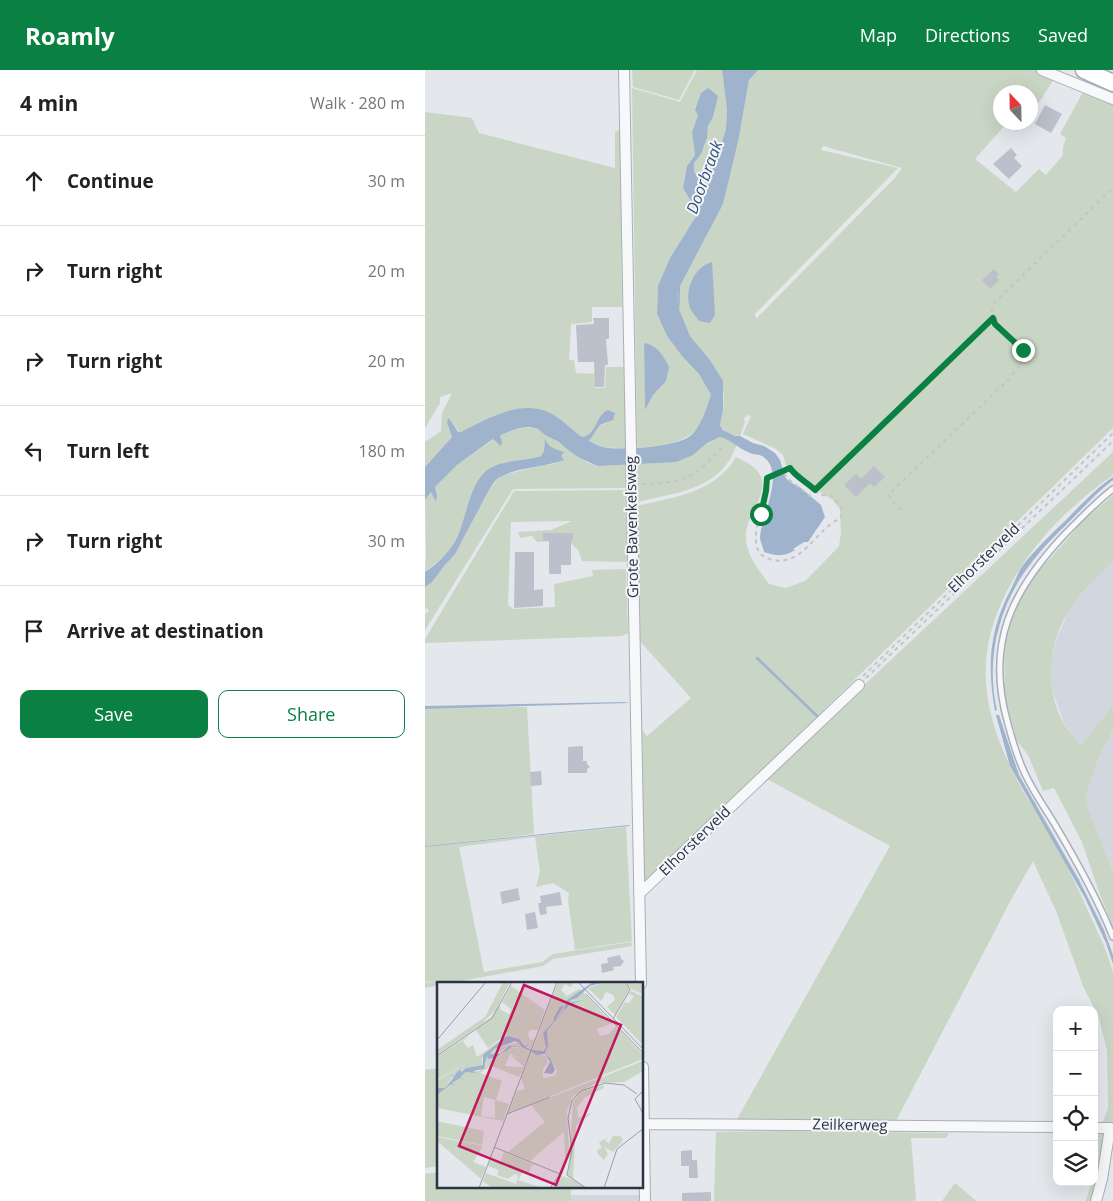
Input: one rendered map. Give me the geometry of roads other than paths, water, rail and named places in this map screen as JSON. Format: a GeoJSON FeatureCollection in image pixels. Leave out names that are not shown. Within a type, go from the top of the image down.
{"type":"FeatureCollection","features":[{"type":"Feature","properties":{"kind":"main road"},"geometry":{"type":"LineString","coordinates":[[1084,70],[1113,83]]}},
{"type":"Feature","properties":{"kind":"street","name":"Grote Bavenkelsweg"},"geometry":{"type":"LineString","coordinates":[[623,70],[641,982]]}},
{"type":"Feature","properties":{"kind":"street"},"geometry":{"type":"LineString","coordinates":[[1044,70],[1113,98]]}},
{"type":"Feature","properties":{"kind":"street","name":"Elhorsterveld"},"geometry":{"type":"LineString","coordinates":[[639,894],[859,685]]}},
{"type":"Feature","properties":{"kind":"street","name":"Zeilkerweg"},"geometry":{"type":"LineString","coordinates":[[644,1124],[1053,1128]]}},
{"type":"Feature","properties":{"kind":"street"},"geometry":{"type":"LineString","coordinates":[[1096,1201],[1110,1128],[1098,1128]]}},
{"type":"Feature","properties":{"kind":"street"},"geometry":{"type":"LineString","coordinates":[[644,1162],[645,1201]]}},
{"type":"Feature","properties":{"kind":"lane"},"geometry":{"type":"LineString","coordinates":[[1113,489],[1093,506],[1054,546],[1022,587],[1005,627],[1000,649],[999,673],[1006,718],[1022,768],[1093,891],[1113,937]]}},
{"type":"Feature","properties":{"kind":"water"},"geometry":{"type":"Polygon","coordinates":[[[722,70],[758,70],[749,80],[739,137],[723,204],[677,292],[677,304],[690,336],[710,360],[723,381],[723,410],[720,425],[723,430],[764,446],[775,453],[780,460],[785,477],[821,505],[825,517],[808,542],[804,542],[793,549],[795,550],[784,555],[764,552],[760,540],[761,528],[773,483],[769,463],[762,456],[752,454],[720,437],[707,443],[693,455],[676,462],[598,466],[578,457],[538,429],[529,427],[519,428],[500,436],[501,446],[493,439],[457,465],[435,487],[436,502],[431,492],[425,500],[425,467],[452,437],[447,422],[449,418],[458,432],[461,432],[506,412],[530,408],[554,415],[582,437],[591,433],[601,416],[608,410],[615,413],[613,420],[600,425],[589,441],[601,447],[611,448],[648,447],[673,443],[690,436],[698,427],[711,395],[699,374],[667,336],[657,314],[658,286],[670,258],[698,213],[683,188],[687,166],[695,155],[692,132],[698,115],[695,110],[701,93],[708,88],[718,96],[713,117],[708,126],[707,138],[701,154],[694,163],[694,171],[701,184],[695,198],[701,207],[726,129],[727,110],[722,70]]]}},
{"type":"Feature","properties":{"kind":"water"},"geometry":{"type":"Polygon","coordinates":[[[712,262],[715,315],[710,323],[699,321],[695,316],[690,308],[688,294],[696,274],[700,269],[712,262]]]}},
{"type":"Feature","properties":{"kind":"water"},"geometry":{"type":"Polygon","coordinates":[[[644,343],[653,346],[659,351],[669,367],[666,381],[653,395],[645,410],[644,343]]]}},
{"type":"Feature","properties":{"kind":"water"},"geometry":{"type":"Polygon","coordinates":[[[545,439],[550,446],[564,452],[561,456],[564,460],[519,470],[496,480],[455,554],[432,582],[425,587],[425,572],[444,556],[455,541],[474,488],[485,472],[497,465],[541,456],[544,451],[545,439]]]}},
{"type":"Feature","properties":{"kind":"water"},"geometry":{"type":"Polygon","coordinates":[[[1113,477],[1113,480],[1041,551],[1011,595],[1003,613],[994,652],[994,691],[997,710],[995,711],[991,678],[994,634],[1004,604],[1018,574],[1033,553],[1094,492],[1113,477]]]}},
{"type":"Feature","properties":{"kind":"water"},"geometry":{"type":"Polygon","coordinates":[[[629,703],[425,709],[425,706],[629,703]]]}},
{"type":"Feature","properties":{"kind":"water"},"geometry":{"type":"Polygon","coordinates":[[[996,715],[999,715],[1019,775],[1079,880],[1104,930],[1113,955],[1113,964],[1106,943],[1085,898],[1010,766],[996,715]]]}},
{"type":"Feature","properties":{"kind":"water"},"geometry":{"type":"Polygon","coordinates":[[[630,826],[425,847],[425,846],[630,826]]]}},
{"type":"Feature","properties":{"kind":"waterway","name":"Doorbraak"},"geometry":{"type":"LineString","coordinates":[[678,310],[679,286]]}},
{"type":"Feature","properties":{"kind":"waterway"},"geometry":{"type":"LineString","coordinates":[[757,658],[818,717]]}}]}
